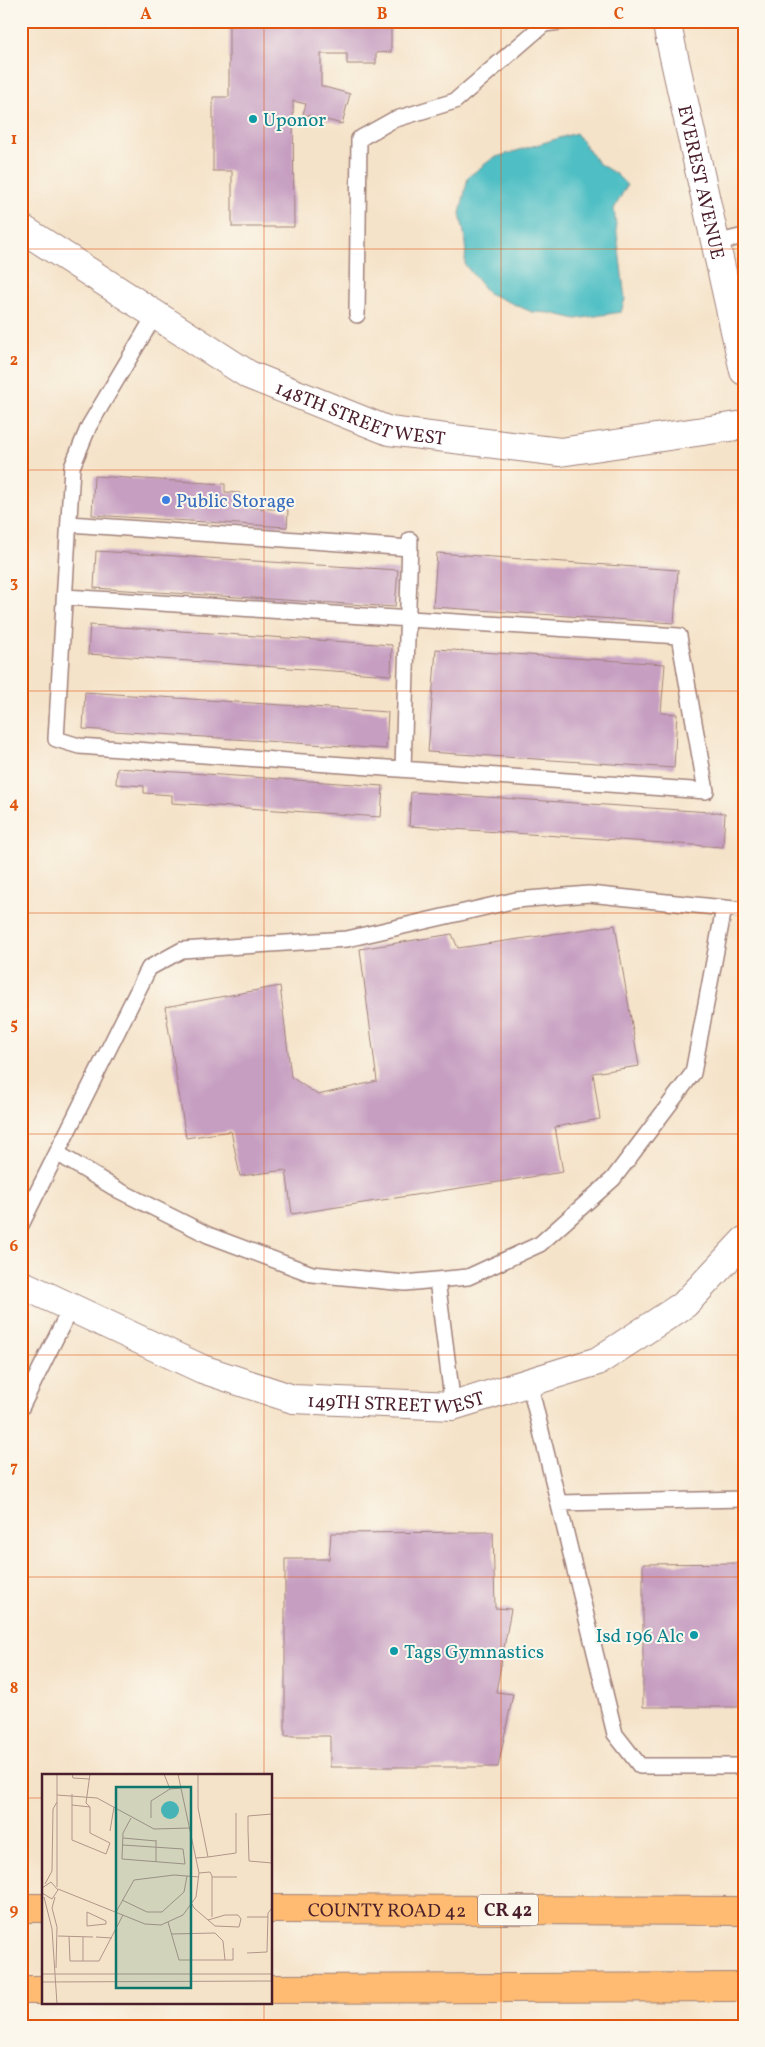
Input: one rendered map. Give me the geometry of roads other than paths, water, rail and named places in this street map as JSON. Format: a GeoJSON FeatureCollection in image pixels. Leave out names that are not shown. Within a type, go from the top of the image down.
{"type":"FeatureCollection","features":[{"type":"Feature","properties":{"kind":"highway"},"geometry":{"type":"LineString","coordinates":[[21,1908],[42,1908]]}},
{"type":"Feature","properties":{"kind":"highway","name":"COUNTY ROAD 42"},"geometry":{"type":"LineString","coordinates":[[272,1909],[744,1911]]}},
{"type":"Feature","properties":{"kind":"highway"},"geometry":{"type":"LineString","coordinates":[[272,1989],[744,1988]]}},
{"type":"Feature","properties":{"kind":"highway"},"geometry":{"type":"LineString","coordinates":[[21,1990],[42,1990]]}},
{"type":"Feature","properties":{"kind":"street","name":"EVEREST AVENUE"},"geometry":{"type":"LineString","coordinates":[[666,21],[744,371]]}},
{"type":"Feature","properties":{"kind":"street","name":"148TH STREET WEST"},"geometry":{"type":"LineString","coordinates":[[21,228],[249,375],[389,431],[560,452],[744,425]]}},
{"type":"Feature","properties":{"kind":"street","name":"149TH STREET WEST"},"geometry":{"type":"LineString","coordinates":[[21,1284],[202,1369],[293,1399],[453,1406],[598,1360],[685,1304],[744,1241]]}},
{"type":"Feature","properties":{"kind":"lane"},"geometry":{"type":"LineString","coordinates":[[357,315],[359,139],[394,120],[455,101],[543,22],[568,21]]}},
{"type":"Feature","properties":{"kind":"lane"},"geometry":{"type":"LineString","coordinates":[[715,243],[744,236]]}},
{"type":"Feature","properties":{"kind":"lane"},"geometry":{"type":"LineString","coordinates":[[65,597],[679,636],[706,791],[79,746],[56,738],[72,467],[89,426],[155,315]]}},
{"type":"Feature","properties":{"kind":"lane"},"geometry":{"type":"LineString","coordinates":[[69,524],[410,544],[403,769]]}},
{"type":"Feature","properties":{"kind":"lane"},"geometry":{"type":"LineString","coordinates":[[21,1225],[149,968],[182,950],[347,939],[516,900],[589,894],[744,910]]}},
{"type":"Feature","properties":{"kind":"lane"},"geometry":{"type":"LineString","coordinates":[[57,1153],[118,1190],[208,1235],[312,1274],[405,1283],[468,1276],[540,1244],[613,1179],[693,1073],[724,908]]}},
{"type":"Feature","properties":{"kind":"lane"},"geometry":{"type":"LineString","coordinates":[[437,1280],[453,1406]]}},
{"type":"Feature","properties":{"kind":"lane"},"geometry":{"type":"LineString","coordinates":[[21,1408],[71,1307]]}},
{"type":"Feature","properties":{"kind":"lane"},"geometry":{"type":"LineString","coordinates":[[529,1382],[615,1734],[640,1766],[744,1766]]}},
{"type":"Feature","properties":{"kind":"lane"},"geometry":{"type":"LineString","coordinates":[[559,1503],[744,1499]]}},
{"type":"Feature","properties":{"kind":"water"},"geometry":{"type":"Polygon","coordinates":[[[576,133],[598,163],[616,174],[627,185],[614,209],[625,299],[621,312],[576,319],[551,313],[532,312],[488,293],[465,265],[466,242],[460,214],[468,177],[493,158],[576,133]]]}},
{"type":"Feature","properties":{"kind":"place","name":"Uponor"},"geometry":{"type":"Point","coordinates":[253,119]}},
{"type":"Feature","properties":{"kind":"place","name":"Public Storage"},"geometry":{"type":"Point","coordinates":[166,500]}},
{"type":"Feature","properties":{"kind":"place","name":"Isd 196 Alc"},"geometry":{"type":"Point","coordinates":[694,1635]}},
{"type":"Feature","properties":{"kind":"place","name":"Tags Gymnastics"},"geometry":{"type":"Point","coordinates":[394,1651]}}]}
